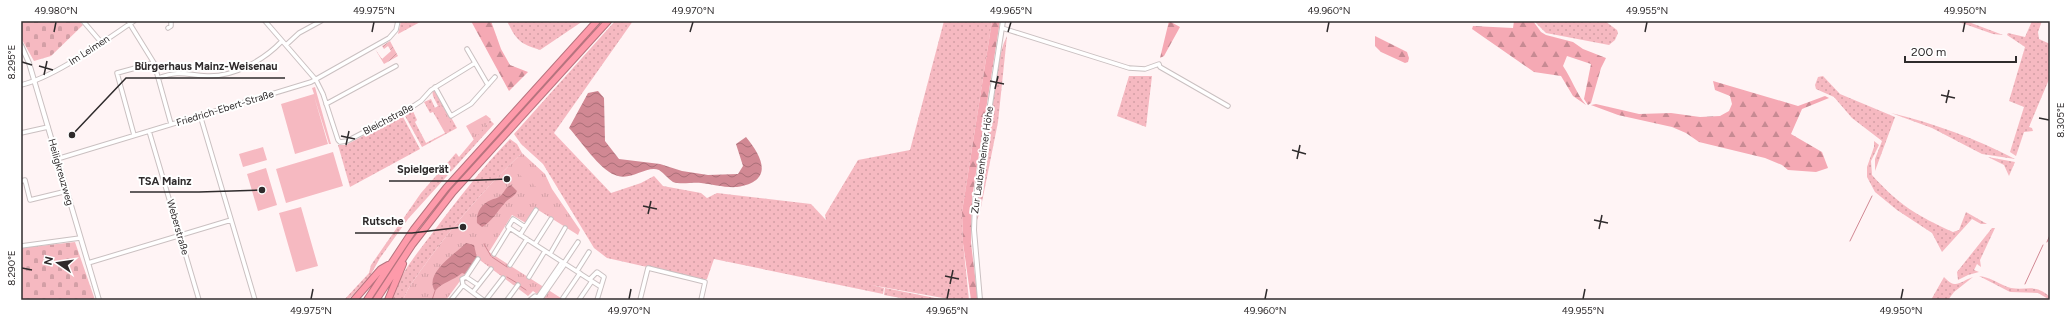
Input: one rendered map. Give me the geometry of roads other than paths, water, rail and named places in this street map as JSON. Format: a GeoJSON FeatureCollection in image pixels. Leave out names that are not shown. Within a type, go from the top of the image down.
{"type":"FeatureCollection","features":[{"type":"Feature","properties":{"kind":"highway"},"geometry":{"type":"LineString","coordinates":[[367,300],[390,263],[446,188],[597,21]]}},
{"type":"Feature","properties":{"kind":"highway"},"geometry":{"type":"LineString","coordinates":[[376,300],[412,245],[466,176],[608,21]]}},
{"type":"Feature","properties":{"kind":"highway"},"geometry":{"type":"LineString","coordinates":[[388,300],[412,245]]}},
{"type":"Feature","properties":{"kind":"highway"},"geometry":{"type":"LineString","coordinates":[[354,300],[381,269],[390,263]]}},
{"type":"Feature","properties":{"kind":"street"},"geometry":{"type":"LineString","coordinates":[[84,21],[101,42]]}},
{"type":"Feature","properties":{"kind":"street","name":"Im Leimen"},"geometry":{"type":"LineString","coordinates":[[21,85],[35,81],[69,63],[128,22],[134,21]]}},
{"type":"Feature","properties":{"kind":"street"},"geometry":{"type":"LineString","coordinates":[[168,28],[171,26],[171,21]]}},
{"type":"Feature","properties":{"kind":"street","name":"Bleichstraße"},"geometry":{"type":"LineString","coordinates":[[265,21],[316,80],[338,140],[344,143],[412,107],[421,101],[435,87]]}},
{"type":"Feature","properties":{"kind":"street"},"geometry":{"type":"LineString","coordinates":[[286,45],[299,33],[321,21]]}},
{"type":"Feature","properties":{"kind":"street","name":"Friedrich-Ebert-Straße"},"geometry":{"type":"LineString","coordinates":[[57,159],[316,80],[389,38],[394,34],[398,21]]}},
{"type":"Feature","properties":{"kind":"street","name":"Zur Laubenheimer Höhe"},"geometry":{"type":"LineString","coordinates":[[980,300],[974,230],[975,202],[1003,21]]}},
{"type":"Feature","properties":{"kind":"street"},"geometry":{"type":"LineString","coordinates":[[128,22],[154,63],[171,124]]}},
{"type":"Feature","properties":{"kind":"street"},"geometry":{"type":"LineString","coordinates":[[1002,28],[1130,68],[1146,69],[1159,64],[1160,67],[1228,106]]}},
{"type":"Feature","properties":{"kind":"street"},"geometry":{"type":"LineString","coordinates":[[158,78],[180,72],[210,76],[232,71],[252,64],[282,41]]}},
{"type":"Feature","properties":{"kind":"street","name":"Heiligkreuzweg"},"geometry":{"type":"LineString","coordinates":[[21,45],[35,81],[99,300]]}},
{"type":"Feature","properties":{"kind":"street"},"geometry":{"type":"LineString","coordinates":[[467,49],[488,85]]}},
{"type":"Feature","properties":{"kind":"street"},"geometry":{"type":"LineString","coordinates":[[134,135],[117,73],[154,63]]}},
{"type":"Feature","properties":{"kind":"street"},"geometry":{"type":"LineString","coordinates":[[475,63],[435,87],[451,116],[471,104],[495,77]]}},
{"type":"Feature","properties":{"kind":"street"},"geometry":{"type":"LineString","coordinates":[[326,104],[396,66]]}},
{"type":"Feature","properties":{"kind":"street"},"geometry":{"type":"LineString","coordinates":[[200,115],[255,300]]}},
{"type":"Feature","properties":{"kind":"street"},"geometry":{"type":"LineString","coordinates":[[21,133],[48,127]]}},
{"type":"Feature","properties":{"kind":"street","name":"Weberstraße"},"geometry":{"type":"LineString","coordinates":[[149,130],[199,300]]}},
{"type":"Feature","properties":{"kind":"street"},"geometry":{"type":"LineString","coordinates":[[21,181],[25,180],[30,200],[67,191]]}},
{"type":"Feature","properties":{"kind":"street"},"geometry":{"type":"LineString","coordinates":[[520,235],[536,210]]}},
{"type":"Feature","properties":{"kind":"street"},"geometry":{"type":"LineString","coordinates":[[494,254],[510,228],[508,227],[512,219],[525,227]]}},
{"type":"Feature","properties":{"kind":"street"},"geometry":{"type":"LineString","coordinates":[[535,244],[551,219]]}},
{"type":"Feature","properties":{"kind":"street"},"geometry":{"type":"LineString","coordinates":[[88,263],[232,220]]}},
{"type":"Feature","properties":{"kind":"street"},"geometry":{"type":"LineString","coordinates":[[510,228],[601,287]]}},
{"type":"Feature","properties":{"kind":"street"},"geometry":{"type":"LineString","coordinates":[[550,254],[565,228]]}},
{"type":"Feature","properties":{"kind":"street"},"geometry":{"type":"LineString","coordinates":[[21,246],[80,238]]}},
{"type":"Feature","properties":{"kind":"street"},"geometry":{"type":"LineString","coordinates":[[510,265],[527,239]]}},
{"type":"Feature","properties":{"kind":"street"},"geometry":{"type":"LineString","coordinates":[[530,300],[533,297],[540,299],[578,242]]}},
{"type":"Feature","properties":{"kind":"street"},"geometry":{"type":"LineString","coordinates":[[529,277],[545,251]]}},
{"type":"Feature","properties":{"kind":"street"},"geometry":{"type":"LineString","coordinates":[[563,298],[589,252]]}},
{"type":"Feature","properties":{"kind":"street"},"geometry":{"type":"LineString","coordinates":[[478,259],[466,277],[462,279],[463,285],[480,299]]}},
{"type":"Feature","properties":{"kind":"street"},"geometry":{"type":"LineString","coordinates":[[473,292],[491,268]]}},
{"type":"Feature","properties":{"kind":"street"},"geometry":{"type":"LineString","coordinates":[[640,300],[648,268],[705,282],[701,300]]}},
{"type":"Feature","properties":{"kind":"street"},"geometry":{"type":"LineString","coordinates":[[579,300],[597,272],[604,277],[597,300]]}},
{"type":"Feature","properties":{"kind":"street"},"geometry":{"type":"LineString","coordinates":[[466,277],[478,285]]}},
{"type":"Feature","properties":{"kind":"street"},"geometry":{"type":"LineString","coordinates":[[486,300],[503,278]]}},
{"type":"Feature","properties":{"kind":"street"},"geometry":{"type":"LineString","coordinates":[[451,300],[463,285]]}},
{"type":"Feature","properties":{"kind":"street"},"geometry":{"type":"LineString","coordinates":[[507,300],[518,285]]}},
{"type":"Feature","properties":{"kind":"water"},"geometry":{"type":"Polygon","coordinates":[[[598,91],[604,98],[605,141],[619,159],[660,164],[682,171],[708,175],[738,174],[743,166],[736,144],[746,137],[760,160],[762,168],[761,174],[756,180],[749,184],[733,187],[701,183],[676,183],[671,181],[659,170],[654,169],[621,177],[609,172],[597,161],[569,128],[588,93],[598,91]]]}},
{"type":"Feature","properties":{"kind":"water"},"geometry":{"type":"Polygon","coordinates":[[[511,185],[517,191],[516,193],[482,227],[477,223],[477,216],[480,209],[487,202],[499,197],[507,187],[511,185]]]}},
{"type":"Feature","properties":{"kind":"water"},"geometry":{"type":"Polygon","coordinates":[[[466,243],[474,245],[477,258],[465,274],[462,273],[435,291],[433,284],[437,271],[466,243]]]}},
{"type":"Feature","properties":{"kind":"waterway"},"geometry":{"type":"LineString","coordinates":[[1850,241],[1872,196]]}},
{"type":"Feature","properties":{"kind":"waterway"},"geometry":{"type":"LineString","coordinates":[[2047,242],[2050,235]]}},
{"type":"Feature","properties":{"kind":"waterway"},"geometry":{"type":"LineString","coordinates":[[484,244],[491,256]]}},
{"type":"Feature","properties":{"kind":"waterway"},"geometry":{"type":"LineString","coordinates":[[2025,284],[2043,245]]}},
{"type":"Feature","properties":{"kind":"waterway"},"geometry":{"type":"LineString","coordinates":[[492,257],[507,267]]}},
{"type":"Feature","properties":{"kind":"waterway"},"geometry":{"type":"LineString","coordinates":[[507,277],[517,283]]}},
{"type":"Feature","properties":{"kind":"waterway"},"geometry":{"type":"LineString","coordinates":[[520,286],[526,290]]}},
{"type":"Feature","properties":{"kind":"waterway"},"geometry":{"type":"LineString","coordinates":[[432,300],[435,291]]}},
{"type":"Feature","properties":{"kind":"place","name":"Bürgerhaus Mainz-Weisenau"},"geometry":{"type":"Point","coordinates":[72,135]}},
{"type":"Feature","properties":{"kind":"place","name":"Spielgerät"},"geometry":{"type":"Point","coordinates":[507,179]}},
{"type":"Feature","properties":{"kind":"place","name":"TSA Mainz"},"geometry":{"type":"Point","coordinates":[262,190]}},
{"type":"Feature","properties":{"kind":"place","name":"Rutsche"},"geometry":{"type":"Point","coordinates":[463,227]}}]}
